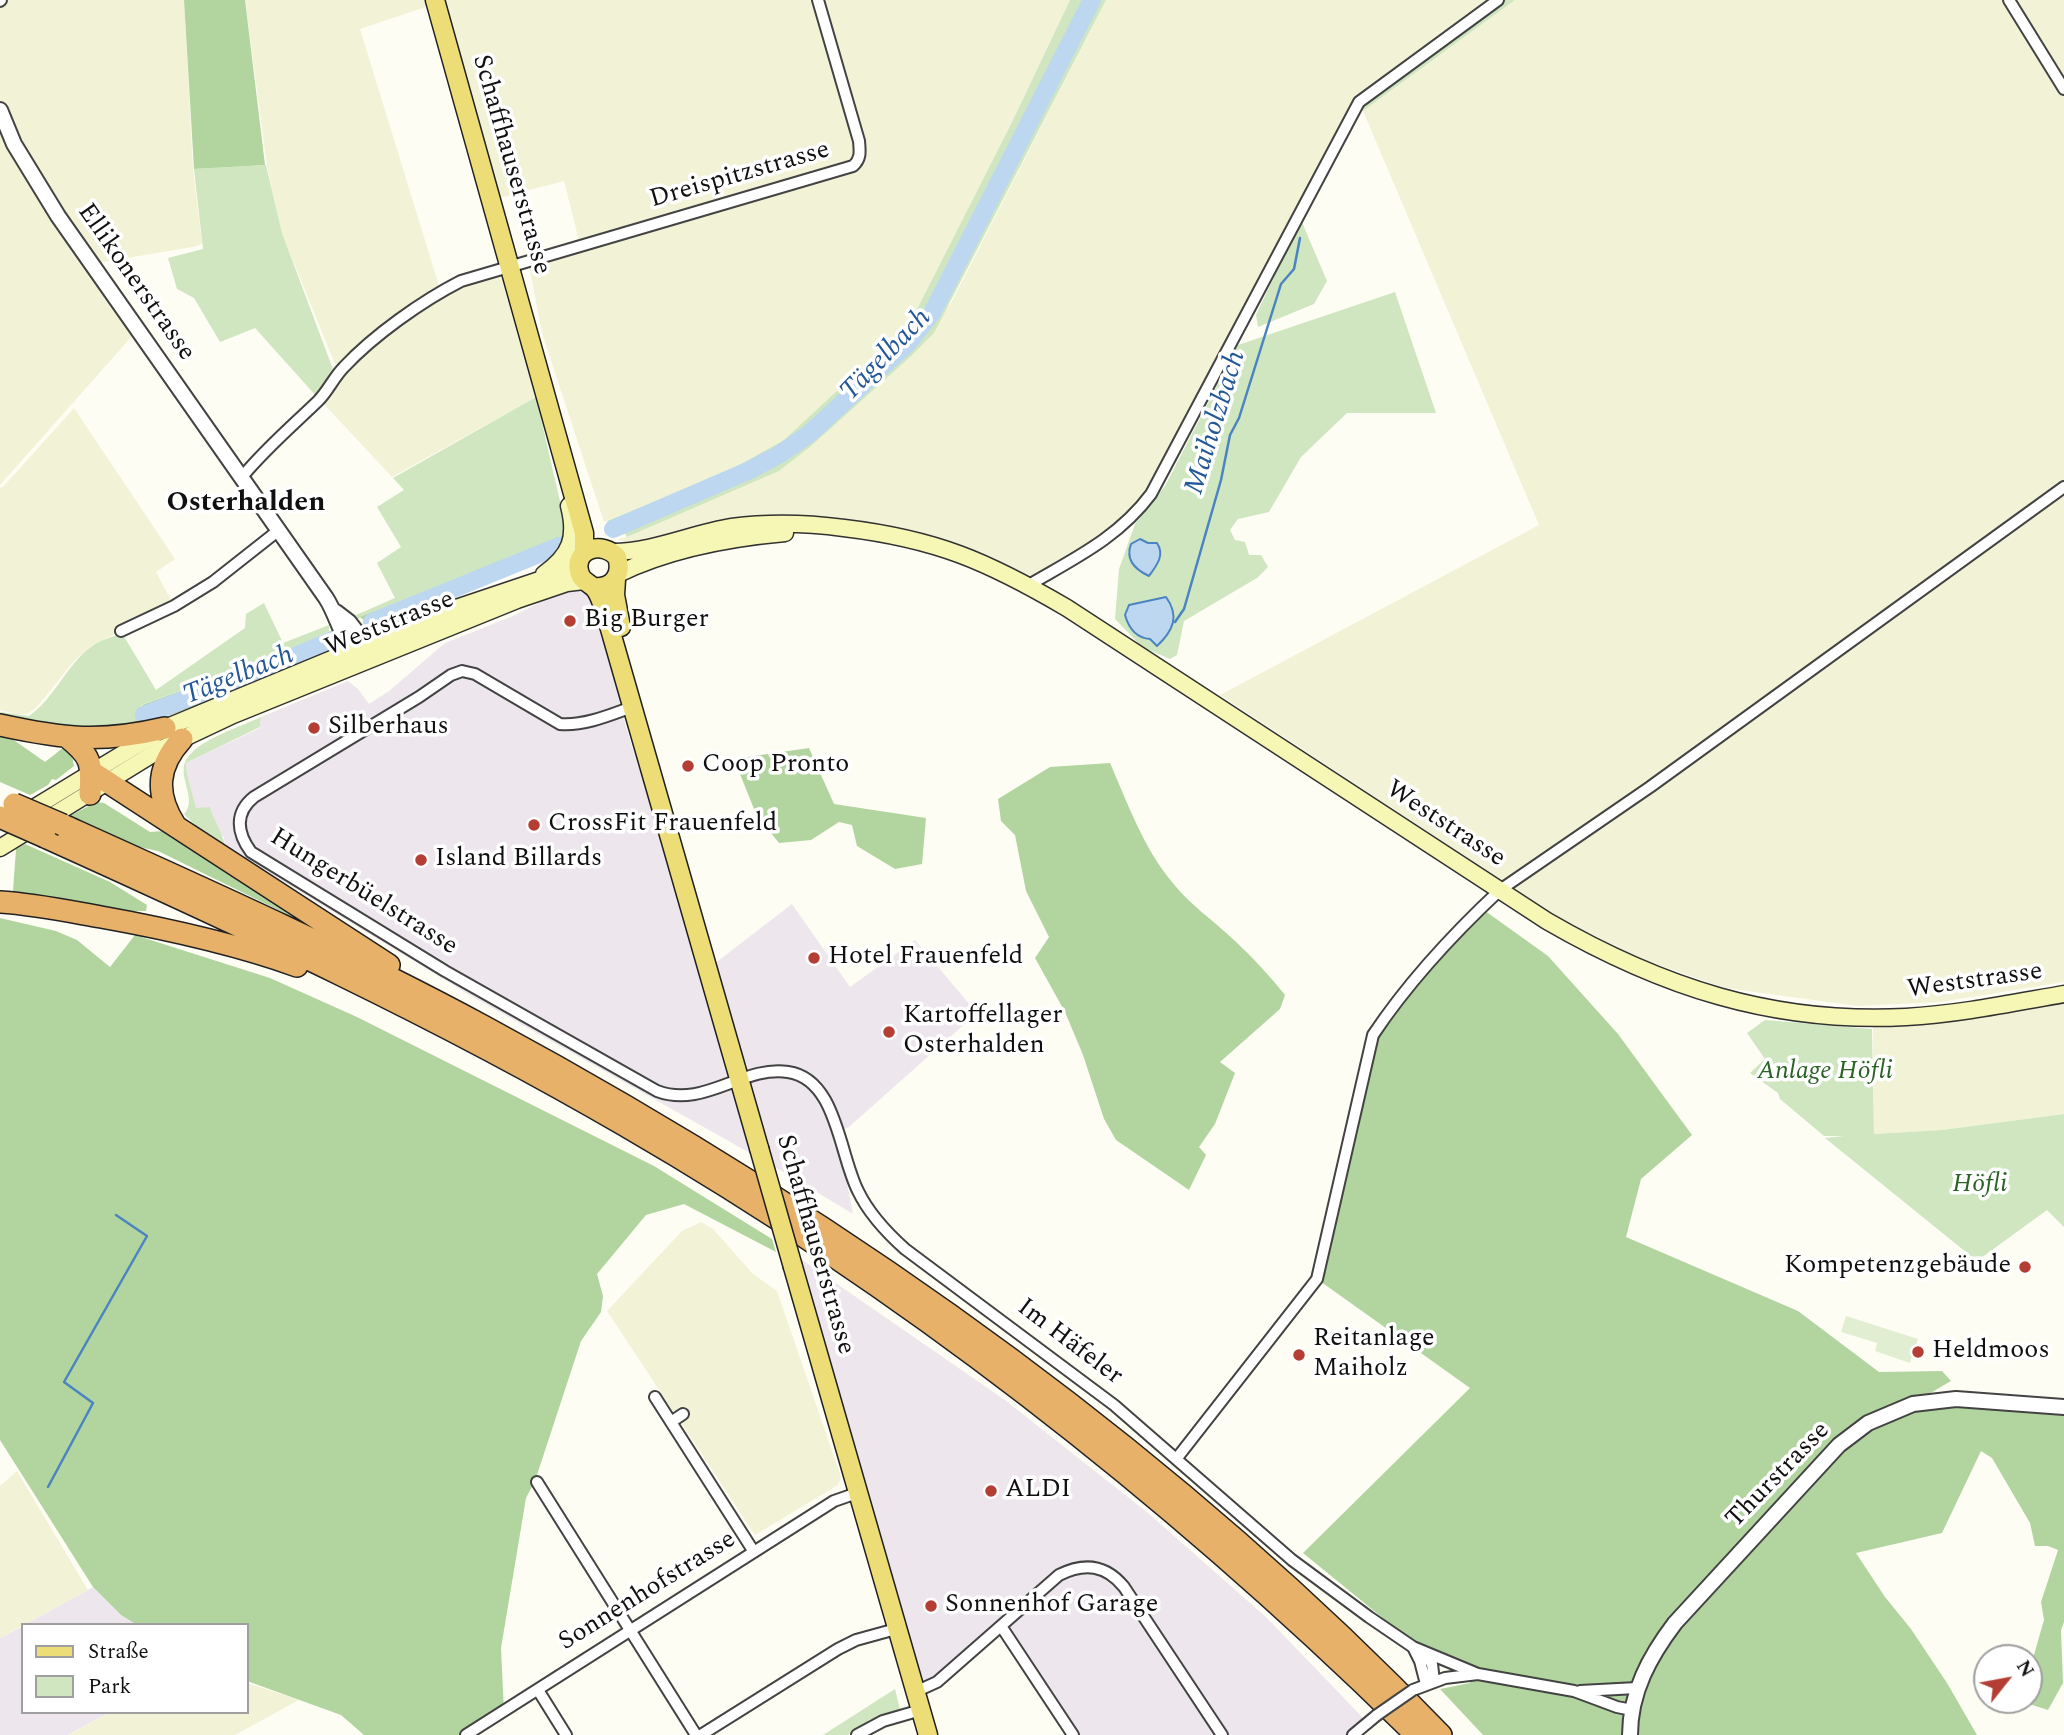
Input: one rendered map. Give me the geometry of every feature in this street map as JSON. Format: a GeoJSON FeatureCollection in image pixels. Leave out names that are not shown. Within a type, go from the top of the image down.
{"type":"FeatureCollection","features":[{"type":"Feature","properties":{"kind":"highway"},"geometry":{"type":"LineString","coordinates":[[0,725],[67,737],[174,733],[160,781],[163,802],[176,827]]}},
{"type":"Feature","properties":{"kind":"highway"},"geometry":{"type":"LineString","coordinates":[[67,737],[86,753],[96,783],[176,827],[481,1025]]}},
{"type":"Feature","properties":{"kind":"highway"},"geometry":{"type":"LineString","coordinates":[[5,806],[392,999],[542,1078],[671,1152],[812,1241],[948,1335],[1048,1410],[1179,1516],[1299,1623],[1416,1735]]}},
{"type":"Feature","properties":{"kind":"highway"},"geometry":{"type":"LineString","coordinates":[[54,831],[280,925],[481,1025],[612,1097],[720,1161],[822,1227],[979,1336],[1108,1435],[1226,1534],[1312,1611],[1441,1735]]}},
{"type":"Feature","properties":{"kind":"highway"},"geometry":{"type":"LineString","coordinates":[[4,900],[205,937],[392,999]]}},
{"type":"Feature","properties":{"kind":"main road","name":"Schaffhauserstrasse"},"geometry":{"type":"LineString","coordinates":[[435,0],[584,533],[582,556]]}},
{"type":"Feature","properties":{"kind":"main road","name":"Schaffhauserstrasse"},"geometry":{"type":"LineString","coordinates":[[533,345],[608,550]]}},
{"type":"Feature","properties":{"kind":"main road","name":"Weststrasse"},"geometry":{"type":"LineString","coordinates":[[532,582],[558,564],[568,550],[573,535],[570,508],[550,435],[548,405]]}},
{"type":"Feature","properties":{"kind":"main road","name":"Weststrasse"},"geometry":{"type":"LineString","coordinates":[[608,550],[629,552],[702,533],[765,524],[796,523],[887,533],[932,544],[991,566],[1029,585],[1128,647],[1587,944],[1638,969],[1693,989],[1765,1007],[1839,1017],[1907,1017],[1967,1011],[2064,994]]}},
{"type":"Feature","properties":{"kind":"main road","name":"Weststrasse"},"geometry":{"type":"LineString","coordinates":[[617,576],[674,553],[733,540],[845,528]]}},
{"type":"Feature","properties":{"kind":"main road"},"geometry":{"type":"LineString","coordinates":[[596,547],[608,550],[619,562],[617,576],[606,586],[588,584],[579,571],[582,556],[596,547]]}},
{"type":"Feature","properties":{"kind":"main road","name":"Weststrasse"},"geometry":{"type":"LineString","coordinates":[[0,848],[174,733],[360,647],[453,608],[564,572],[582,556]]}},
{"type":"Feature","properties":{"kind":"main road","name":"Schaffhauserstrasse"},"geometry":{"type":"LineString","coordinates":[[617,576],[616,605],[649,744],[652,768]]}},
{"type":"Feature","properties":{"kind":"main road","name":"Weststrasse"},"geometry":{"type":"LineString","coordinates":[[360,647],[567,583],[588,584]]}},
{"type":"Feature","properties":{"kind":"main road","name":"Schaffhauserstrasse"},"geometry":{"type":"LineString","coordinates":[[588,584],[604,608],[652,768],[928,1735]]}},
{"type":"Feature","properties":{"kind":"main road","name":"Weststrasse"},"geometry":{"type":"LineString","coordinates":[[0,828],[96,783]]}},
{"type":"Feature","properties":{"kind":"street","name":"Dreispitzstrasse"},"geometry":{"type":"LineString","coordinates":[[510,265],[853,166],[860,154],[859,141],[818,0]]}},
{"type":"Feature","properties":{"kind":"street"},"geometry":{"type":"LineString","coordinates":[[1029,585],[1113,534],[1135,516],[1151,494],[1359,102],[1498,0]]}},
{"type":"Feature","properties":{"kind":"street"},"geometry":{"type":"LineString","coordinates":[[2009,0],[2064,89]]}},
{"type":"Feature","properties":{"kind":"street","name":"Ellikonerstrasse"},"geometry":{"type":"LineString","coordinates":[[0,110],[14,144],[58,216],[242,477],[276,532],[360,647]]}},
{"type":"Feature","properties":{"kind":"street"},"geometry":{"type":"LineString","coordinates":[[242,477],[262,452],[321,398],[342,369],[360,351],[435,294],[461,281],[510,265]]}},
{"type":"Feature","properties":{"kind":"street"},"geometry":{"type":"LineString","coordinates":[[1177,1458],[1317,1279],[1373,1035],[1393,1005],[1481,908],[1500,890],[1650,787],[2064,487]]}},
{"type":"Feature","properties":{"kind":"street"},"geometry":{"type":"LineString","coordinates":[[121,631],[192,595],[228,571],[276,532]]}},
{"type":"Feature","properties":{"kind":"street","name":"Hungerbüelstrasse"},"geometry":{"type":"LineString","coordinates":[[632,707],[583,723],[560,724],[475,674],[462,671],[451,675],[254,797],[246,803],[241,813],[239,828],[251,852],[445,971],[657,1091],[680,1097],[740,1081]]}},
{"type":"Feature","properties":{"kind":"street","name":"Im Häfeler"},"geometry":{"type":"LineString","coordinates":[[740,1081],[756,1075],[782,1071],[796,1073],[815,1085],[831,1113],[858,1192],[873,1216],[894,1240],[1114,1405],[1292,1560],[1413,1647],[1478,1674]]}},
{"type":"Feature","properties":{"kind":"street"},"geometry":{"type":"LineString","coordinates":[[655,1397],[754,1552]]}},
{"type":"Feature","properties":{"kind":"street","name":"Thurstrasse"},"geometry":{"type":"LineString","coordinates":[[1630,1735],[1637,1688],[1656,1648],[1675,1623],[1839,1445],[1868,1423],[1913,1404],[1956,1399],[2064,1406]]}},
{"type":"Feature","properties":{"kind":"street"},"geometry":{"type":"LineString","coordinates":[[671,1422],[683,1414]]}},
{"type":"Feature","properties":{"kind":"street"},"geometry":{"type":"LineString","coordinates":[[537,1482],[699,1735],[838,1648],[896,1629]]}},
{"type":"Feature","properties":{"kind":"street","name":"Sonnenhofstrasse"},"geometry":{"type":"LineString","coordinates":[[472,1734],[834,1501],[857,1493]]}},
{"type":"Feature","properties":{"kind":"street"},"geometry":{"type":"LineString","coordinates":[[915,1692],[937,1682],[1059,1575],[1073,1568],[1086,1566],[1106,1570],[1116,1577],[1222,1735]]}},
{"type":"Feature","properties":{"kind":"street"},"geometry":{"type":"LineString","coordinates":[[1002,1626],[1073,1735]]}},
{"type":"Feature","properties":{"kind":"street"},"geometry":{"type":"LineString","coordinates":[[1413,1647],[1430,1682]]}},
{"type":"Feature","properties":{"kind":"street"},"geometry":{"type":"LineString","coordinates":[[1425,1653],[1432,1664],[1430,1682]]}},
{"type":"Feature","properties":{"kind":"street"},"geometry":{"type":"LineString","coordinates":[[1353,1735],[1413,1690],[1430,1682],[1478,1674],[1574,1691],[1632,1710]]}},
{"type":"Feature","properties":{"kind":"street"},"geometry":{"type":"LineString","coordinates":[[1574,1691],[1637,1688]]}},
{"type":"Feature","properties":{"kind":"street"},"geometry":{"type":"LineString","coordinates":[[538,1690],[566,1735]]}},
{"type":"Feature","properties":{"kind":"street"},"geometry":{"type":"LineString","coordinates":[[857,1735],[883,1721],[921,1710]]}},
{"type":"Feature","properties":{"kind":"shaded area"},"geometry":{"type":"Polygon","coordinates":[[[565,590],[585,593],[599,617],[621,697],[623,716],[633,750],[643,769],[701,974],[792,904],[850,987],[915,940],[977,1013],[849,1127],[837,1132],[853,1214],[473,997],[225,846],[224,837],[219,832],[210,807],[196,809],[186,763],[260,728],[261,717],[348,681],[369,704],[389,691],[445,643],[513,616],[565,590]]]}},
{"type":"Feature","properties":{"kind":"shaded area"},"geometry":{"type":"Polygon","coordinates":[[[801,1259],[1005,1400],[1148,1513],[1266,1617],[1368,1723],[1353,1735],[1073,1735],[1001,1626],[937,1682],[915,1692],[793,1267],[801,1259]]]}},
{"type":"Feature","properties":{"kind":"shaded area"},"geometry":{"type":"Polygon","coordinates":[[[93,1587],[121,1615],[134,1623],[28,1623],[93,1587]]]}},
{"type":"Feature","properties":{"kind":"shaded area"},"geometry":{"type":"Polygon","coordinates":[[[21,1627],[21,1714],[106,1714],[68,1735],[0,1735],[0,1638],[21,1627]]]}},
{"type":"Feature","properties":{"kind":"green space"},"geometry":{"type":"Polygon","coordinates":[[[9,0],[184,0],[193,169],[202,243],[198,246],[98,263],[27,157],[0,99],[0,5],[9,0]]]}},
{"type":"Feature","properties":{"kind":"green space"},"geometry":{"type":"Polygon","coordinates":[[[184,0],[245,0],[265,165],[194,169],[184,0]]]}},
{"type":"Feature","properties":{"kind":"green space"},"geometry":{"type":"Polygon","coordinates":[[[245,0],[427,0],[429,6],[360,29],[439,286],[340,363],[335,364],[282,234],[267,166],[245,0]]]}},
{"type":"Feature","properties":{"kind":"green space"},"geometry":{"type":"Polygon","coordinates":[[[435,0],[1070,0],[1012,122],[910,323],[784,440],[730,470],[604,522],[542,333],[528,260],[580,245],[564,181],[492,200],[435,0]]]}},
{"type":"Feature","properties":{"kind":"green space"},"geometry":{"type":"Polygon","coordinates":[[[1070,0],[1106,0],[934,333],[810,447],[779,471],[627,537],[625,534],[613,532],[607,521],[730,470],[784,440],[910,323],[1012,122],[1070,0]]]}},
{"type":"Feature","properties":{"kind":"green space"},"geometry":{"type":"Polygon","coordinates":[[[1106,0],[1498,0],[1359,102],[1135,516],[1029,585],[1012,576],[845,528],[626,544],[618,539],[779,471],[810,447],[909,358],[951,303],[1106,0]]]}},
{"type":"Feature","properties":{"kind":"green space"},"geometry":{"type":"Polygon","coordinates":[[[1498,0],[1515,0],[1363,111],[1359,102],[1498,0]]]}},
{"type":"Feature","properties":{"kind":"green space"},"geometry":{"type":"Polygon","coordinates":[[[1515,0],[2064,0],[2064,982],[1940,1002],[1858,1006],[1725,988],[1639,958],[1556,916],[1220,695],[1539,525],[1363,111],[1515,0]]]}},
{"type":"Feature","properties":{"kind":"green space"},"geometry":{"type":"Polygon","coordinates":[[[0,121],[134,334],[0,485],[0,121]]]}},
{"type":"Feature","properties":{"kind":"green space"},"geometry":{"type":"Polygon","coordinates":[[[266,165],[282,233],[334,372],[317,397],[255,328],[220,342],[194,298],[177,289],[168,258],[203,249],[194,169],[266,165]]]}},
{"type":"Feature","properties":{"kind":"green space"},"geometry":{"type":"Polygon","coordinates":[[[1301,220],[1327,281],[1314,304],[1258,327],[1256,315],[1301,220]]]}},
{"type":"Feature","properties":{"kind":"green space"},"geometry":{"type":"Polygon","coordinates":[[[489,276],[500,277],[508,285],[536,397],[392,477],[321,401],[360,354],[438,296],[462,283],[489,276]]]}},
{"type":"Feature","properties":{"kind":"green space"},"geometry":{"type":"Polygon","coordinates":[[[1395,292],[1436,413],[1347,413],[1301,457],[1269,512],[1238,519],[1230,530],[1235,540],[1245,542],[1249,555],[1261,555],[1268,567],[1257,578],[1184,621],[1177,655],[1170,659],[1142,647],[1115,619],[1119,569],[1135,524],[1165,486],[1238,345],[1395,292]],[[1140,539],[1128,552],[1136,567],[1149,576],[1157,564],[1160,552],[1157,543],[1140,539]]]}},
{"type":"Feature","properties":{"kind":"green space"},"geometry":{"type":"Polygon","coordinates":[[[536,397],[565,523],[566,534],[561,541],[357,619],[356,615],[395,598],[377,563],[401,547],[377,507],[404,490],[393,478],[536,397]]]}},
{"type":"Feature","properties":{"kind":"green space"},"geometry":{"type":"Polygon","coordinates":[[[74,408],[175,559],[156,572],[174,606],[92,645],[73,662],[37,707],[27,714],[16,714],[0,710],[0,488],[74,408]]]}},
{"type":"Feature","properties":{"kind":"green space"},"geometry":{"type":"Polygon","coordinates":[[[552,544],[553,555],[378,628],[373,628],[360,617],[552,544]]]}},
{"type":"Feature","properties":{"kind":"green space"},"geometry":{"type":"Polygon","coordinates":[[[264,603],[283,643],[329,625],[329,631],[282,654],[141,705],[149,725],[113,732],[0,720],[0,712],[29,716],[46,700],[83,654],[95,644],[122,633],[156,690],[245,628],[246,614],[264,603]]]}},
{"type":"Feature","properties":{"kind":"green space"},"geometry":{"type":"Polygon","coordinates":[[[330,632],[333,643],[266,677],[149,722],[142,705],[282,654],[330,632]]]}},
{"type":"Feature","properties":{"kind":"green space"},"geometry":{"type":"Polygon","coordinates":[[[261,717],[260,727],[186,763],[196,808],[210,807],[225,846],[203,833],[184,814],[189,801],[184,764],[202,745],[261,717]]]}},
{"type":"Feature","properties":{"kind":"green space"},"geometry":{"type":"Polygon","coordinates":[[[0,736],[11,738],[45,762],[64,747],[71,751],[74,766],[30,795],[0,782],[0,736]]]}},
{"type":"Feature","properties":{"kind":"green space"},"geometry":{"type":"Polygon","coordinates":[[[809,748],[834,804],[926,818],[922,864],[895,869],[857,846],[852,825],[839,822],[811,840],[779,843],[756,814],[738,769],[747,757],[809,748]]]}},
{"type":"Feature","properties":{"kind":"green space"},"geometry":{"type":"Polygon","coordinates":[[[1110,763],[1137,825],[1162,869],[1186,898],[1241,946],[1285,995],[1280,1009],[1220,1062],[1235,1073],[1215,1124],[1199,1147],[1206,1155],[1189,1190],[1116,1140],[1104,1119],[1083,1055],[1065,1012],[1035,958],[1049,937],[1026,891],[1015,835],[1001,821],[998,799],[1050,767],[1110,763]]]}},
{"type":"Feature","properties":{"kind":"green space"},"geometry":{"type":"Polygon","coordinates":[[[96,802],[104,803],[150,832],[164,831],[315,928],[158,851],[139,847],[70,816],[96,802]]]}},
{"type":"Feature","properties":{"kind":"green space"},"geometry":{"type":"Polygon","coordinates":[[[25,844],[110,882],[147,905],[146,911],[117,911],[13,891],[16,849],[25,844]]]}},
{"type":"Feature","properties":{"kind":"green space"},"geometry":{"type":"Polygon","coordinates":[[[1481,908],[1548,956],[1618,1034],[1692,1135],[1641,1179],[1626,1237],[1798,1311],[1879,1372],[1942,1371],[1951,1381],[1915,1402],[2064,1407],[2064,1622],[2061,1630],[2063,1683],[2048,1710],[2043,1708],[2043,1644],[2037,1644],[2044,1620],[2041,1602],[2058,1550],[2048,1546],[2035,1546],[2030,1523],[1992,1458],[1981,1451],[1942,1533],[1856,1553],[1947,1683],[1977,1735],[1483,1735],[1440,1689],[1470,1683],[1468,1666],[1435,1653],[1406,1637],[1303,1553],[1470,1388],[1317,1279],[1373,1035],[1481,908]]]}},
{"type":"Feature","properties":{"kind":"green space"},"geometry":{"type":"Polygon","coordinates":[[[0,918],[56,931],[77,940],[110,967],[135,935],[270,978],[357,1017],[654,1166],[772,1239],[776,1252],[684,1204],[646,1215],[597,1274],[603,1296],[601,1312],[581,1341],[535,1481],[526,1498],[501,1648],[504,1712],[466,1735],[364,1735],[341,1715],[248,1681],[248,1623],[134,1623],[121,1615],[93,1587],[0,1440],[0,918]]]}},
{"type":"Feature","properties":{"kind":"green space"},"geometry":{"type":"Polygon","coordinates":[[[2064,1002],[2064,1114],[1942,1130],[1874,1134],[1873,1025],[1957,1020],[2064,1002]]]}},
{"type":"Feature","properties":{"kind":"green space","name":"Höfli"},"geometry":{"type":"Polygon","coordinates":[[[1765,1020],[1872,1029],[1874,1134],[1942,1130],[2064,1114],[2064,1227],[2047,1210],[1977,1261],[1825,1138],[1844,1136],[1824,1136],[1780,1099],[1778,1093],[1750,1073],[1765,1059],[1747,1033],[1765,1020]]]}},
{"type":"Feature","properties":{"kind":"green space"},"geometry":{"type":"Polygon","coordinates":[[[701,1222],[713,1229],[753,1274],[777,1291],[841,1477],[838,1485],[755,1535],[607,1311],[682,1231],[701,1222]]]}},
{"type":"Feature","properties":{"kind":"green space"},"geometry":{"type":"Polygon","coordinates":[[[1846,1316],[1918,1339],[1910,1363],[1875,1351],[1877,1343],[1841,1332],[1846,1316]]]}},
{"type":"Feature","properties":{"kind":"green space"},"geometry":{"type":"Polygon","coordinates":[[[17,1471],[88,1590],[28,1623],[21,1623],[21,1627],[0,1638],[0,1486],[17,1471]]]}},
{"type":"Feature","properties":{"kind":"green space"},"geometry":{"type":"Polygon","coordinates":[[[248,1683],[299,1700],[235,1735],[69,1735],[106,1714],[248,1714],[248,1683]]]}},
{"type":"Feature","properties":{"kind":"green space"},"geometry":{"type":"Polygon","coordinates":[[[895,1689],[900,1710],[869,1720],[848,1735],[823,1735],[895,1689]]]}},
{"type":"Feature","properties":{"kind":"water"},"geometry":{"type":"Polygon","coordinates":[[[1140,539],[1157,543],[1159,547],[1159,560],[1149,576],[1136,567],[1129,555],[1131,544],[1140,539]]]}},
{"type":"Feature","properties":{"kind":"water"},"geometry":{"type":"Polygon","coordinates":[[[1166,597],[1173,611],[1173,623],[1157,646],[1150,639],[1134,632],[1125,615],[1129,605],[1166,597]]]}},
{"type":"Feature","properties":{"kind":"waterway","name":"Tägelbach"},"geometry":{"type":"LineString","coordinates":[[613,529],[750,470],[780,454],[809,434],[908,343],[932,313],[1092,0]]}},
{"type":"Feature","properties":{"kind":"waterway","name":"Maiholzbach"},"geometry":{"type":"LineString","coordinates":[[1175,622],[1184,609],[1221,480],[1230,435],[1239,418],[1281,284],[1294,269],[1300,238]]}},
{"type":"Feature","properties":{"kind":"waterway","name":"Tägelbach"},"geometry":{"type":"LineString","coordinates":[[372,622],[559,546]]}},
{"type":"Feature","properties":{"kind":"waterway","name":"Tägelbach"},"geometry":{"type":"LineString","coordinates":[[144,715],[285,661],[334,639]]}},
{"type":"Feature","properties":{"kind":"waterway"},"geometry":{"type":"LineString","coordinates":[[48,1487],[93,1403],[64,1382],[147,1236],[116,1215]]}},
{"type":"Feature","properties":{"kind":"place","name":"Big Burger"},"geometry":{"type":"Point","coordinates":[570,621]}},
{"type":"Feature","properties":{"kind":"place","name":"Silberhaus"},"geometry":{"type":"Point","coordinates":[314,728]}},
{"type":"Feature","properties":{"kind":"place","name":"Coop Pronto"},"geometry":{"type":"Point","coordinates":[688,766]}},
{"type":"Feature","properties":{"kind":"place","name":"CrossFit Frauenfeld"},"geometry":{"type":"Point","coordinates":[534,825]}},
{"type":"Feature","properties":{"kind":"place","name":"Island Billards"},"geometry":{"type":"Point","coordinates":[421,860]}},
{"type":"Feature","properties":{"kind":"place","name":"Hotel Frauenfeld"},"geometry":{"type":"Point","coordinates":[814,958]}},
{"type":"Feature","properties":{"kind":"place","name":"Kartoffellager Osterhalden"},"geometry":{"type":"Point","coordinates":[889,1032]}},
{"type":"Feature","properties":{"kind":"place","name":"Kompetenzgebäude"},"geometry":{"type":"Point","coordinates":[2025,1267]}},
{"type":"Feature","properties":{"kind":"place","name":"Heldmoos"},"geometry":{"type":"Point","coordinates":[1918,1352]}},
{"type":"Feature","properties":{"kind":"place","name":"Reitanlage Maiholz"},"geometry":{"type":"Point","coordinates":[1299,1355]}},
{"type":"Feature","properties":{"kind":"place","name":"ALDI"},"geometry":{"type":"Point","coordinates":[991,1491]}},
{"type":"Feature","properties":{"kind":"place","name":"Sonnenhof Garage"},"geometry":{"type":"Point","coordinates":[931,1606]}},
{"type":"Feature","properties":{"kind":"district","name":"Osterhalden"},"geometry":{"type":"Point","coordinates":[246,505]}},
{"type":"Feature","properties":{"kind":"park label","name":"Anlage Höfli"},"geometry":{"type":"Point","coordinates":[1825,1073]}}]}
